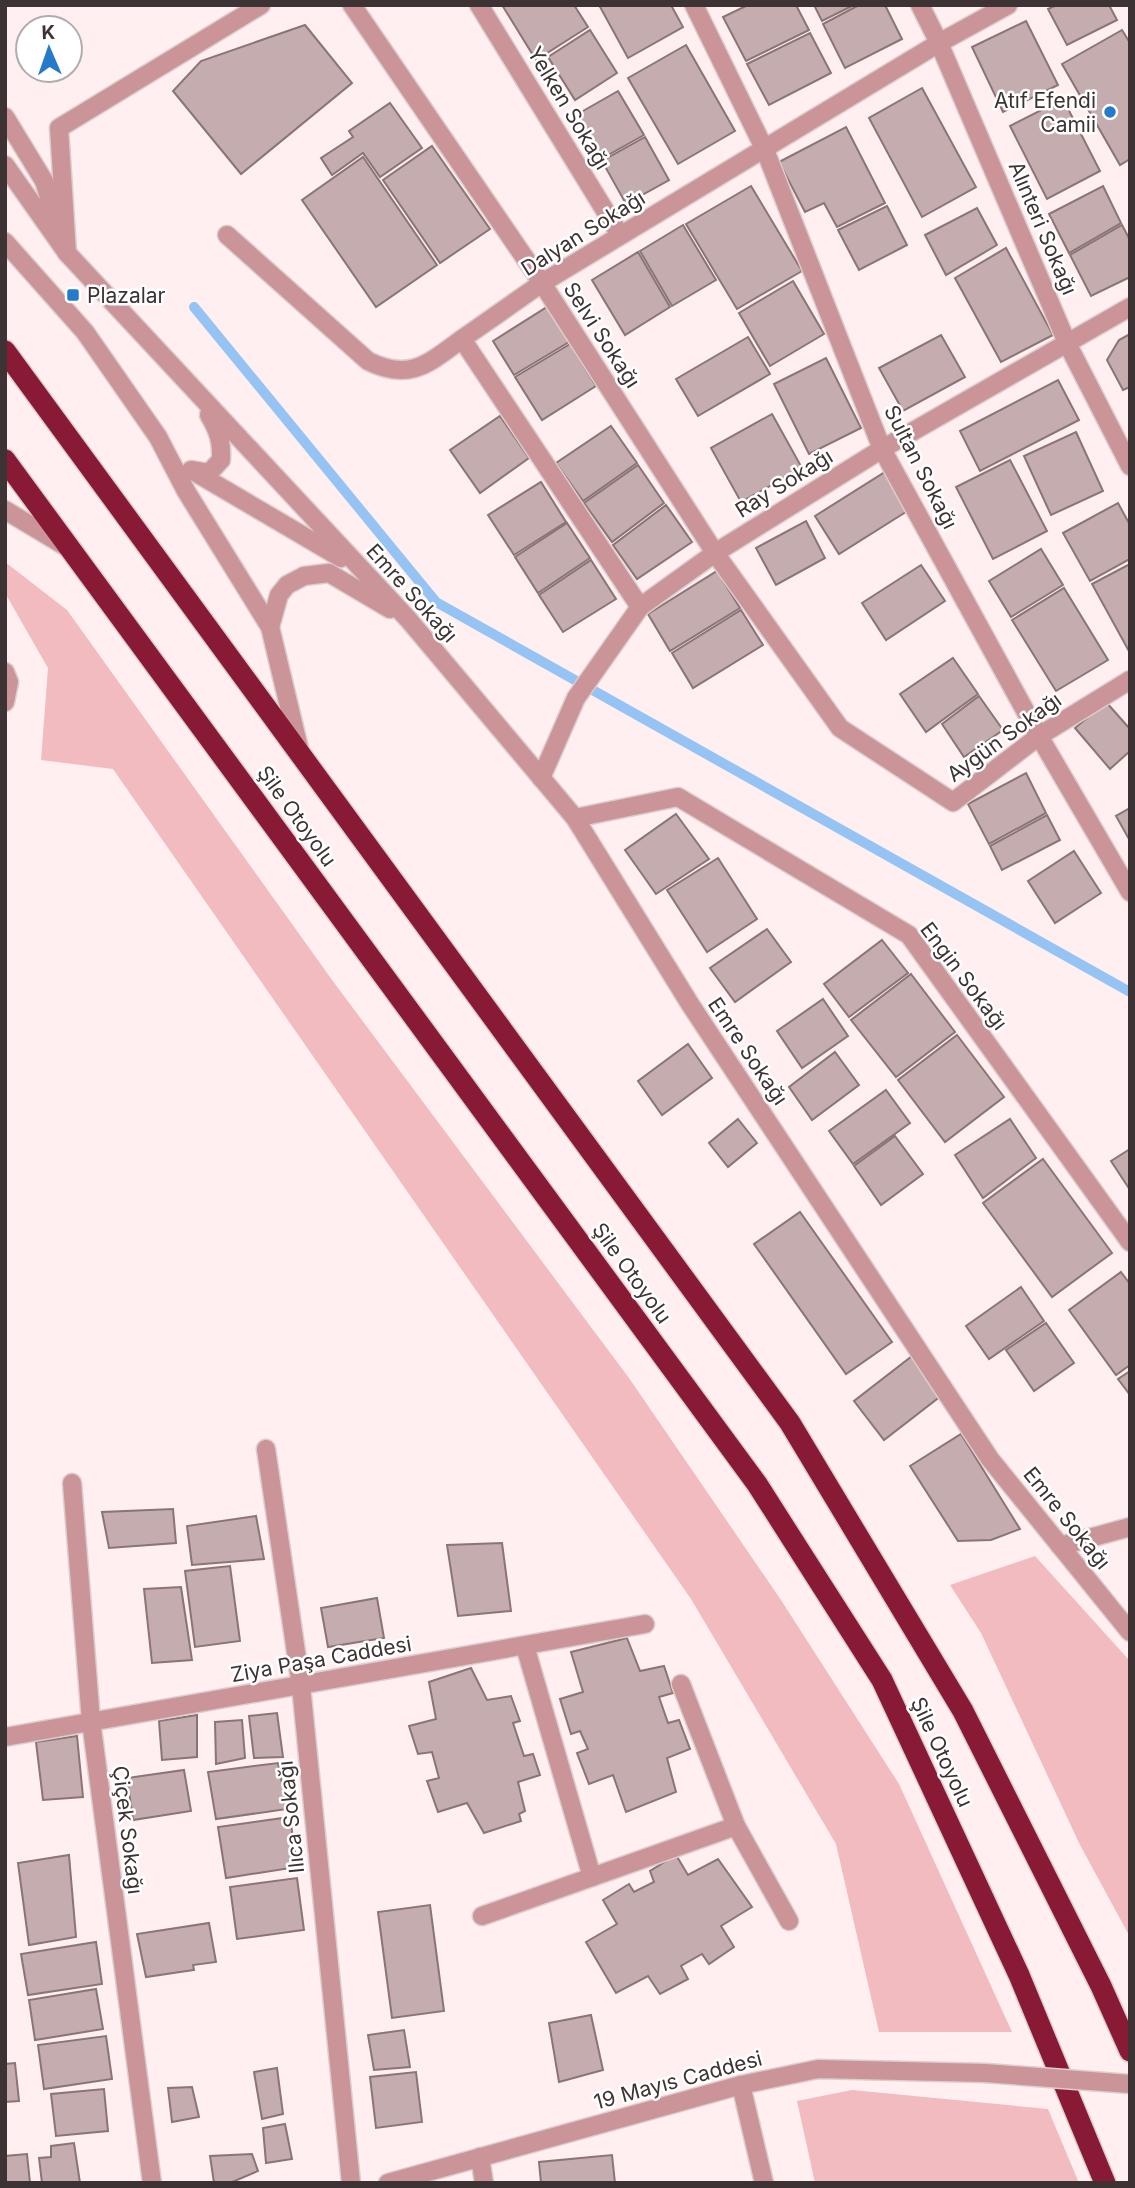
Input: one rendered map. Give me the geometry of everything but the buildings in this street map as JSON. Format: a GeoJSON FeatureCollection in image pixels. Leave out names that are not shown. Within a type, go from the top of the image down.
{"type":"FeatureCollection","features":[{"type":"Feature","properties":{"kind":"highway","name":"Şile Otoyolu"},"geometry":{"type":"LineString","coordinates":[[5,351],[790,1423],[964,1711],[1095,1973],[1130,2051]]}},
{"type":"Feature","properties":{"kind":"highway","name":"Şile Otoyolu"},"geometry":{"type":"LineString","coordinates":[[5,460],[757,1484],[882,1680],[1019,1975],[1105,2183]]}},
{"type":"Feature","properties":{"kind":"street"},"geometry":{"type":"LineString","coordinates":[[66,253],[59,128],[261,5]]}},
{"type":"Feature","properties":{"kind":"street","name":"Selvi Sokağı"},"geometry":{"type":"LineString","coordinates":[[352,5],[542,283],[715,553]]}},
{"type":"Feature","properties":{"kind":"street","name":"Yelken Sokağı"},"geometry":{"type":"LineString","coordinates":[[479,5],[620,235]]}},
{"type":"Feature","properties":{"kind":"street","name":"Sultan Sokağı"},"geometry":{"type":"LineString","coordinates":[[694,5],[765,150],[882,449],[1039,736],[1130,892]]}},
{"type":"Feature","properties":{"kind":"street","name":"Alınteri Sokağı"},"geometry":{"type":"LineString","coordinates":[[920,5],[939,43],[1068,345],[1130,466]]}},
{"type":"Feature","properties":{"kind":"street","name":"Dalyan Sokağı"},"geometry":{"type":"LineString","coordinates":[[227,235],[368,360],[380,367],[408,370],[424,366],[542,283],[939,43],[1008,5]]}},
{"type":"Feature","properties":{"kind":"street"},"geometry":{"type":"LineString","coordinates":[[5,117],[44,181],[66,253]]}},
{"type":"Feature","properties":{"kind":"street"},"geometry":{"type":"LineString","coordinates":[[5,164],[66,253],[191,385],[219,432],[222,446],[221,460],[209,473],[192,471]]}},
{"type":"Feature","properties":{"kind":"street"},"geometry":{"type":"LineString","coordinates":[[5,242],[85,332],[158,437],[183,466],[360,568]]}},
{"type":"Feature","properties":{"kind":"street","name":"Ray Sokağı"},"geometry":{"type":"LineString","coordinates":[[541,778],[576,698],[640,607],[715,553],[882,449],[1068,345],[1130,307]]}},
{"type":"Feature","properties":{"kind":"street"},"geometry":{"type":"LineString","coordinates":[[462,339],[640,607]]}},
{"type":"Feature","properties":{"kind":"street","name":"Emre Sokağı"},"geometry":{"type":"LineString","coordinates":[[191,385],[408,620],[575,818],[690,1004],[990,1459],[1130,1632]]}},
{"type":"Feature","properties":{"kind":"street"},"geometry":{"type":"LineString","coordinates":[[158,437],[186,491],[270,628],[301,755]]}},
{"type":"Feature","properties":{"kind":"street"},"geometry":{"type":"LineString","coordinates":[[5,510],[70,549]]}},
{"type":"Feature","properties":{"kind":"street","name":"Aygün Sokağı"},"geometry":{"type":"LineString","coordinates":[[715,553],[840,728],[953,802],[1039,736],[1130,680]]}},
{"type":"Feature","properties":{"kind":"street"},"geometry":{"type":"LineString","coordinates":[[270,628],[279,595],[288,585],[304,576],[329,573],[408,620]]}},
{"type":"Feature","properties":{"kind":"street"},"geometry":{"type":"LineString","coordinates":[[5,672],[9,682],[5,702]]}},
{"type":"Feature","properties":{"kind":"street","name":"Engin Sokağı"},"geometry":{"type":"LineString","coordinates":[[575,818],[678,797],[909,935],[1130,1242]]}},
{"type":"Feature","properties":{"kind":"street","name":"Ilıca Sokağı"},"geometry":{"type":"LineString","coordinates":[[266,1449],[301,1686],[351,2183]]}},
{"type":"Feature","properties":{"kind":"street","name":"Çiçek Sokağı"},"geometry":{"type":"LineString","coordinates":[[72,1483],[91,1721],[152,2183]]}},
{"type":"Feature","properties":{"kind":"street"},"geometry":{"type":"LineString","coordinates":[[1060,1546],[1130,1527]]}},
{"type":"Feature","properties":{"kind":"street","name":"Ziya Paşa Caddesi"},"geometry":{"type":"LineString","coordinates":[[5,1737],[645,1624]]}},
{"type":"Feature","properties":{"kind":"street"},"geometry":{"type":"LineString","coordinates":[[525,1646],[592,1877]]}},
{"type":"Feature","properties":{"kind":"street"},"geometry":{"type":"LineString","coordinates":[[681,1684],[736,1826],[789,1921]]}},
{"type":"Feature","properties":{"kind":"street"},"geometry":{"type":"LineString","coordinates":[[482,1916],[736,1826]]}},
{"type":"Feature","properties":{"kind":"street","name":"19 Mayıs Caddesi"},"geometry":{"type":"LineString","coordinates":[[388,2183],[741,2085],[818,2069],[985,2073],[1130,2084]]}},
{"type":"Feature","properties":{"kind":"street"},"geometry":{"type":"LineString","coordinates":[[741,2085],[764,2183]]}},
{"type":"Feature","properties":{"kind":"street"},"geometry":{"type":"LineString","coordinates":[[480,2157],[484,2183]]}},
{"type":"Feature","properties":{"kind":"shaded area"},"geometry":{"type":"Polygon","coordinates":[[[5,562],[67,610],[335,984],[629,1378],[781,1600],[899,1784],[1012,2032],[879,2032],[836,1844],[691,1599],[113,769],[41,760],[48,668],[5,593],[5,562]]]}},
{"type":"Feature","properties":{"kind":"shaded area"},"geometry":{"type":"Polygon","coordinates":[[[1035,1556],[1130,1661],[1130,1937],[1080,1845],[981,1633],[950,1585],[1035,1556]]]}},
{"type":"Feature","properties":{"kind":"shaded area"},"geometry":{"type":"Polygon","coordinates":[[[852,2090],[1048,2109],[1079,2183],[815,2183],[797,2101],[852,2090]]]}},
{"type":"Feature","properties":{"kind":"waterway"},"geometry":{"type":"LineString","coordinates":[[194,307],[436,602],[1130,992]]}},
{"type":"Feature","properties":{"kind":"place","name":"Atıf Efendi Camii"},"geometry":{"type":"Point","coordinates":[1110,112]}},
{"type":"Feature","properties":{"kind":"place","name":"Plazalar"},"geometry":{"type":"Point","coordinates":[73,295]}}]}
